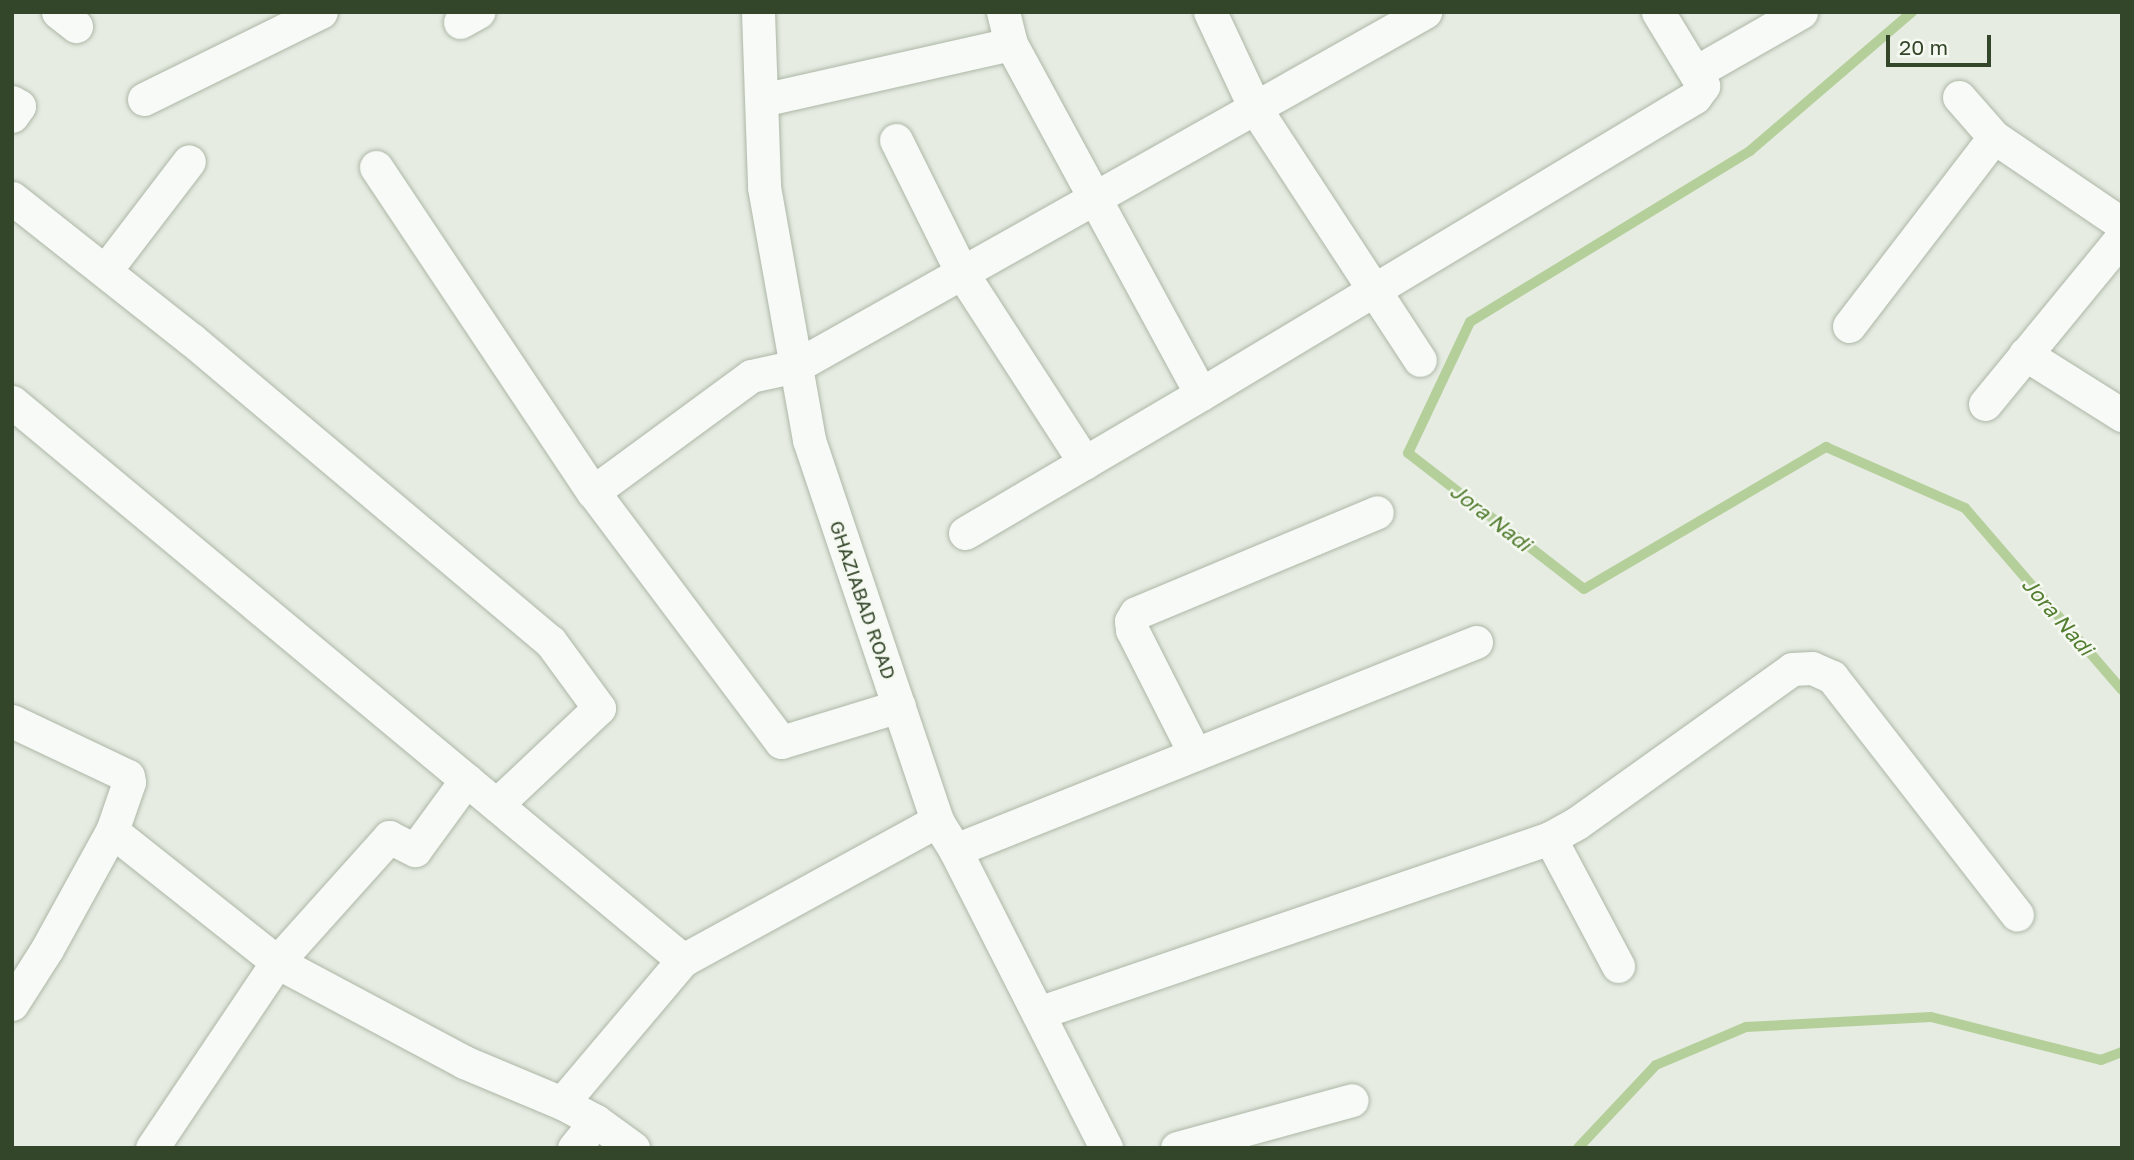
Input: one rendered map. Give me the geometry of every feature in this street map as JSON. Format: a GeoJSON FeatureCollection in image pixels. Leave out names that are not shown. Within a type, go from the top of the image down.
{"type":"FeatureCollection","features":[{"type":"Feature","properties":{"kind":"street"},"geometry":{"type":"LineString","coordinates":[[144,99],[321,12]]}},
{"type":"Feature","properties":{"kind":"street","name":"GHAZIABAD ROAD"},"geometry":{"type":"LineString","coordinates":[[758,12],[764,187],[809,440],[937,821],[956,850],[1106,1148]]}},
{"type":"Feature","properties":{"kind":"street"},"geometry":{"type":"LineString","coordinates":[[1003,12],[1011,44],[1201,394]]}},
{"type":"Feature","properties":{"kind":"street"},"geometry":{"type":"LineString","coordinates":[[1210,12],[1255,108],[1420,360]]}},
{"type":"Feature","properties":{"kind":"street"},"geometry":{"type":"LineString","coordinates":[[593,492],[751,376],[796,366],[1425,12]]}},
{"type":"Feature","properties":{"kind":"street"},"geometry":{"type":"LineString","coordinates":[[965,533],[1695,97],[1703,86],[1658,12]]}},
{"type":"Feature","properties":{"kind":"street"},"geometry":{"type":"LineString","coordinates":[[1696,72],[1801,12]]}},
{"type":"Feature","properties":{"kind":"street"},"geometry":{"type":"LineString","coordinates":[[761,100],[1011,44]]}},
{"type":"Feature","properties":{"kind":"street"},"geometry":{"type":"LineString","coordinates":[[1959,97],[1994,137],[2122,224]]}},
{"type":"Feature","properties":{"kind":"street"},"geometry":{"type":"LineString","coordinates":[[12,102],[19,106],[12,116]]}},
{"type":"Feature","properties":{"kind":"street"},"geometry":{"type":"LineString","coordinates":[[1849,326],[1994,137]]}},
{"type":"Feature","properties":{"kind":"street"},"geometry":{"type":"LineString","coordinates":[[897,140],[962,273],[1085,463]]}},
{"type":"Feature","properties":{"kind":"street"},"geometry":{"type":"LineString","coordinates":[[105,271],[189,161]]}},
{"type":"Feature","properties":{"kind":"street"},"geometry":{"type":"LineString","coordinates":[[376,167],[593,492],[781,742],[899,706]]}},
{"type":"Feature","properties":{"kind":"street"},"geometry":{"type":"LineString","coordinates":[[12,198],[496,592],[559,652],[599,708],[496,805]]}},
{"type":"Feature","properties":{"kind":"street"},"geometry":{"type":"LineString","coordinates":[[1985,404],[2122,237]]}},
{"type":"Feature","properties":{"kind":"street"},"geometry":{"type":"LineString","coordinates":[[2025,354],[2122,415]]}},
{"type":"Feature","properties":{"kind":"street"},"geometry":{"type":"LineString","coordinates":[[12,402],[683,960]]}},
{"type":"Feature","properties":{"kind":"street"},"geometry":{"type":"LineString","coordinates":[[1195,754],[1132,630],[1131,621],[1136,613],[1377,512]]}},
{"type":"Feature","properties":{"kind":"street"},"geometry":{"type":"LineString","coordinates":[[956,850],[1476,642]]}},
{"type":"Feature","properties":{"kind":"street"},"geometry":{"type":"LineString","coordinates":[[1038,1013],[1550,838],[1577,823],[1792,669],[1812,668],[1832,677],[2017,915]]}},
{"type":"Feature","properties":{"kind":"street"},"geometry":{"type":"LineString","coordinates":[[12,721],[128,776],[129,782],[112,831],[47,949],[12,1004]]}},
{"type":"Feature","properties":{"kind":"street"},"geometry":{"type":"LineString","coordinates":[[152,1148],[276,962],[389,837],[415,850],[466,780]]}},
{"type":"Feature","properties":{"kind":"street"},"geometry":{"type":"LineString","coordinates":[[562,1103],[683,960],[937,821]]}},
{"type":"Feature","properties":{"kind":"street"},"geometry":{"type":"LineString","coordinates":[[112,831],[276,962],[464,1062],[562,1103],[596,1121],[634,1148]]}},
{"type":"Feature","properties":{"kind":"street"},"geometry":{"type":"LineString","coordinates":[[1550,838],[1618,966]]}},
{"type":"Feature","properties":{"kind":"street"},"geometry":{"type":"LineString","coordinates":[[1177,1148],[1352,1100]]}},
{"type":"Feature","properties":{"kind":"street"},"geometry":{"type":"LineString","coordinates":[[574,1148],[596,1121]]}},
{"type":"Feature","properties":{"kind":"waterway","name":"Jora Nadi"},"geometry":{"type":"LineString","coordinates":[[1912,12],[1750,151],[1470,322],[1408,453],[1584,589],[1826,447],[1965,508],[2122,690]]}},
{"type":"Feature","properties":{"kind":"waterway","name":"Jora Nadi"},"geometry":{"type":"LineString","coordinates":[[1578,1148],[1656,1065],[1746,1027],[1931,1017],[2101,1060],[2122,1052]]}}]}
